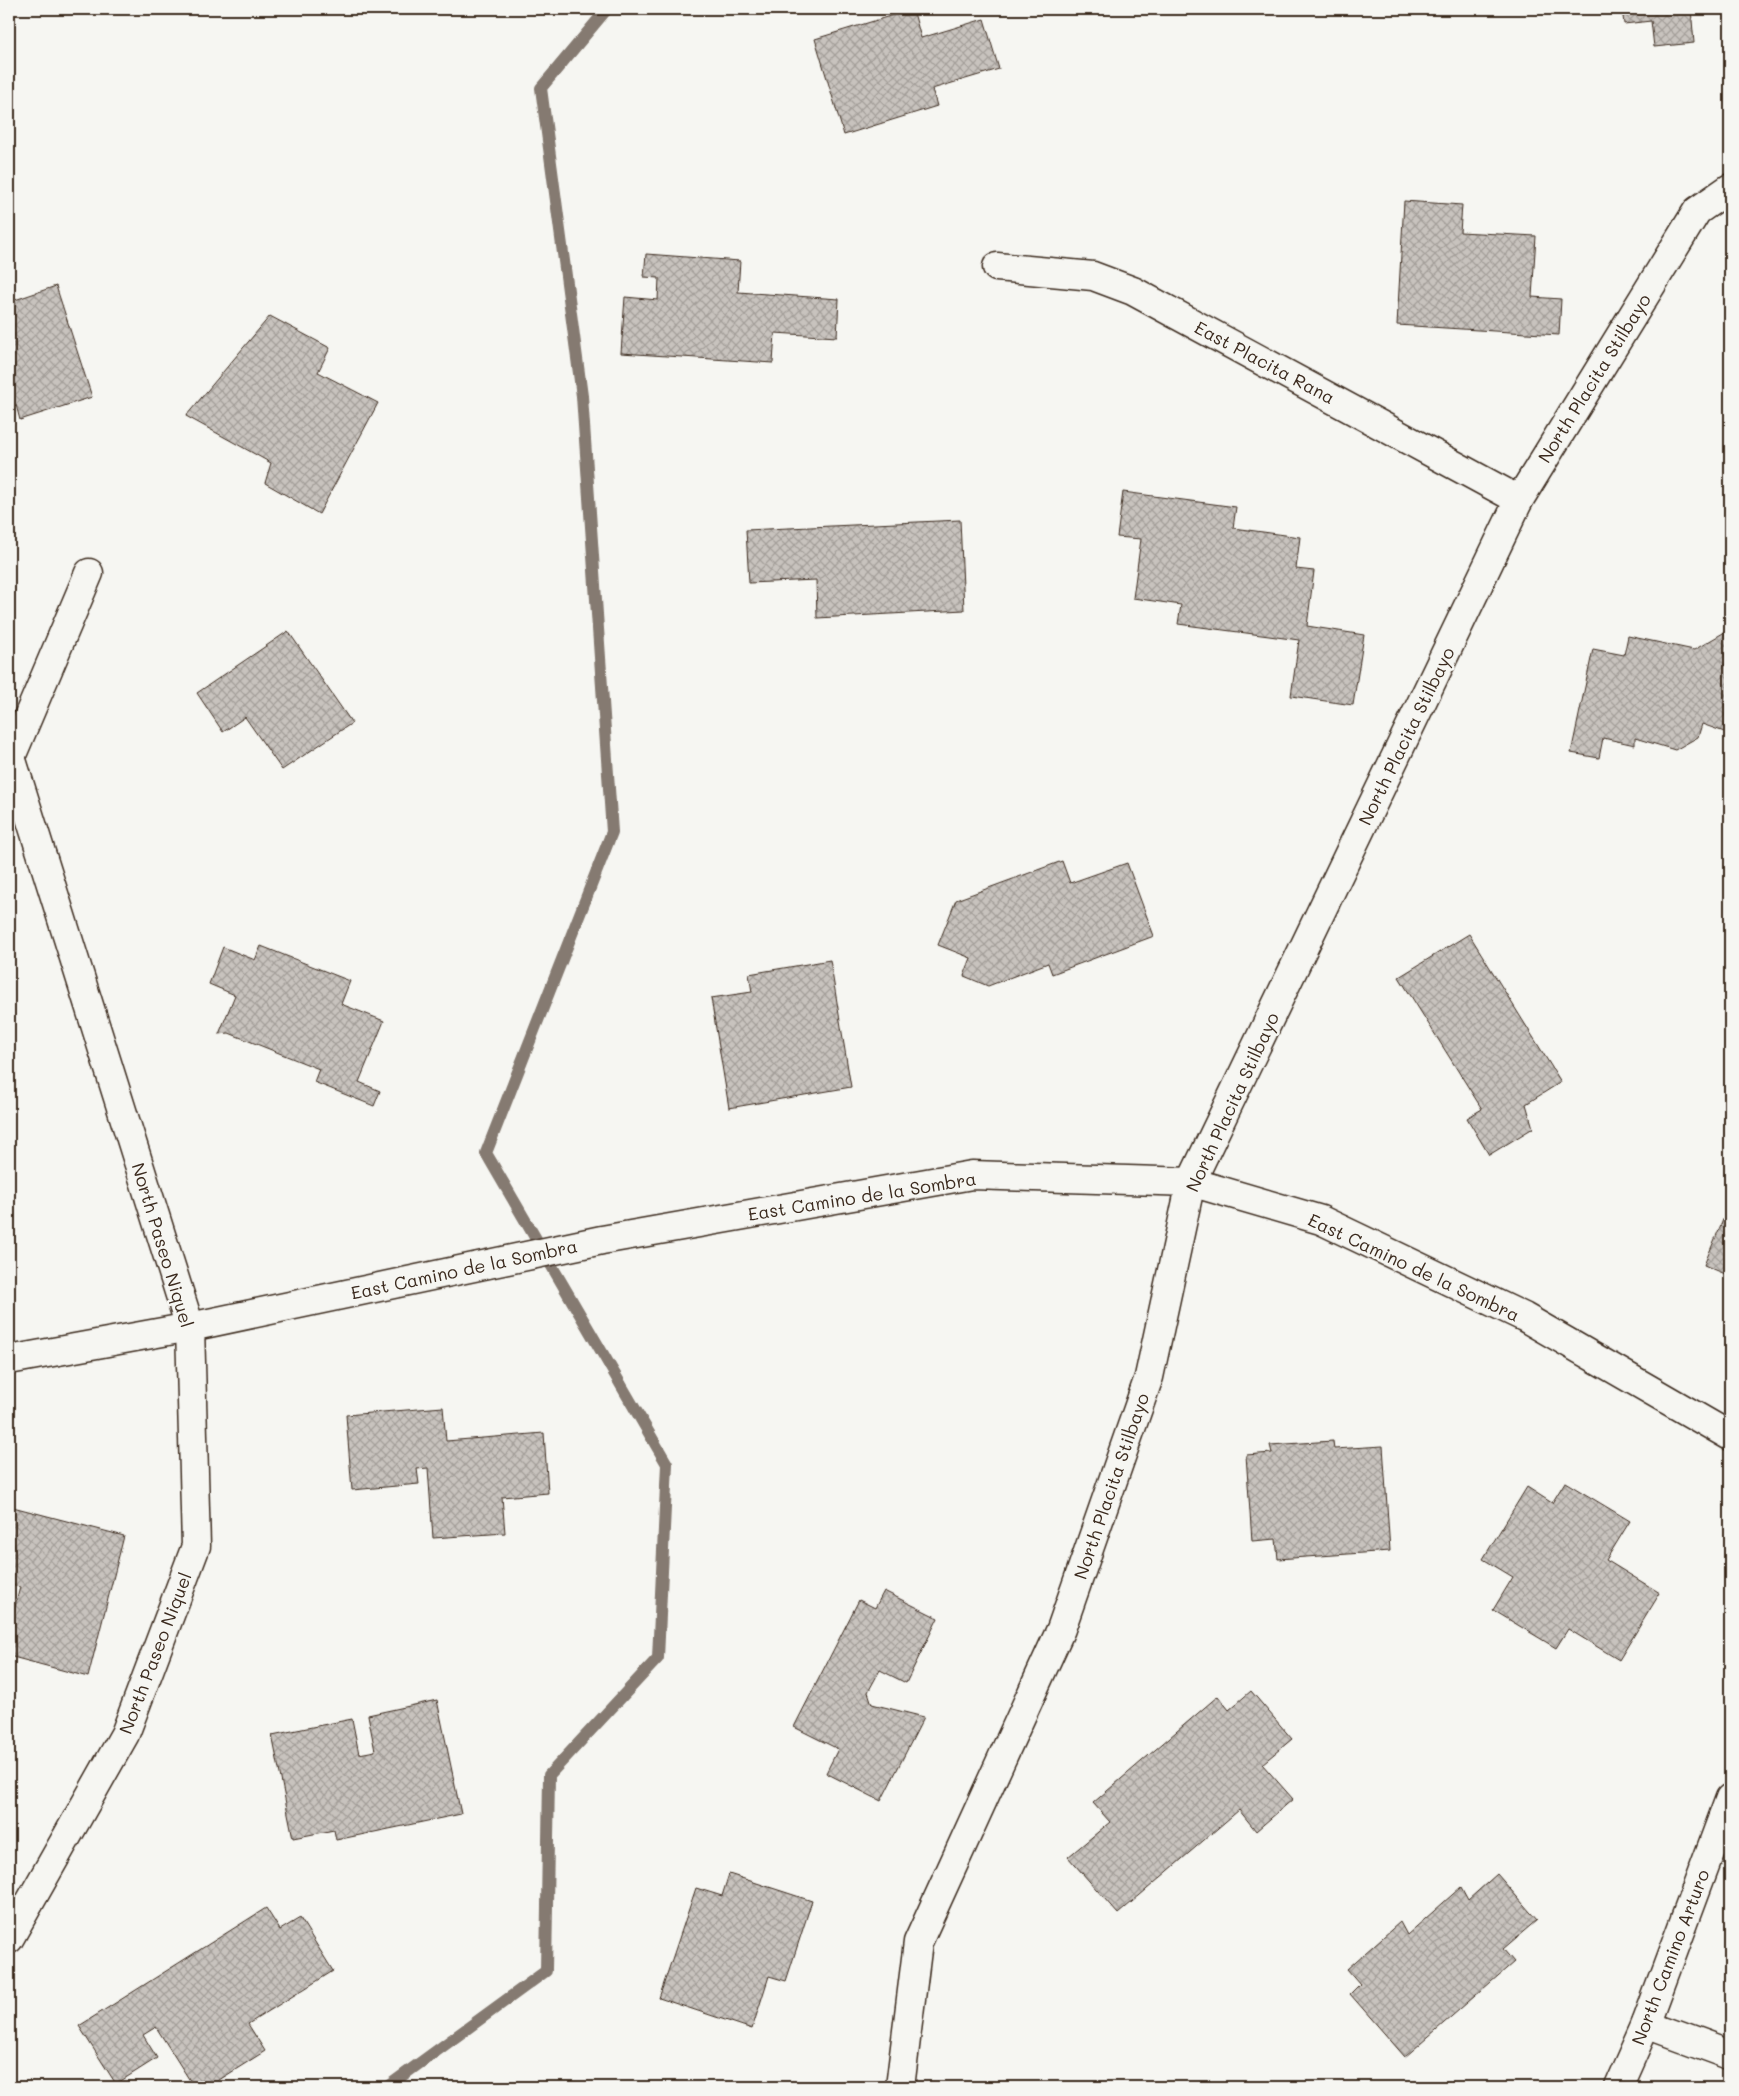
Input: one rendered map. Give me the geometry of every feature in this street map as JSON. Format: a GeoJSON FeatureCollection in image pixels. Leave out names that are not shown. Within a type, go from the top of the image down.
{"type":"FeatureCollection","features":[{"type":"Feature","properties":{"kind":"street","name":"North Placita Stilbayo"},"geometry":{"type":"LineString","coordinates":[[900,2087],[918,1942],[1064,1620],[1149,1377],[1191,1182],[1519,500],[1697,211],[1730,188]]}},
{"type":"Feature","properties":{"kind":"street","name":"East Placita Rana"},"geometry":{"type":"LineString","coordinates":[[997,267],[1093,276],[1133,291],[1519,500]]}},
{"type":"Feature","properties":{"kind":"street","name":"North Paseo Niquel"},"geometry":{"type":"LineString","coordinates":[[9,1939],[125,1734],[196,1546],[190,1328],[11,757],[89,573]]}},
{"type":"Feature","properties":{"kind":"street","name":"East Camino de la Sombra"},"geometry":{"type":"LineString","coordinates":[[9,1360],[190,1328],[602,1240],[972,1176],[1191,1182],[1321,1220],[1524,1317],[1730,1436]]}},
{"type":"Feature","properties":{"kind":"street","name":"North Camino Arturo"},"geometry":{"type":"LineString","coordinates":[[1618,2087],[1646,2024],[1730,1798]]}},
{"type":"Feature","properties":{"kind":"street"},"geometry":{"type":"LineString","coordinates":[[1646,2024],[1730,2055]]}},
{"type":"Feature","properties":{"kind":"building"},"geometry":{"type":"Polygon","coordinates":[[[913,9],[921,38],[984,19],[999,69],[932,89],[937,106],[844,135],[815,39],[913,9]]]}},
{"type":"Feature","properties":{"kind":"building"},"geometry":{"type":"Polygon","coordinates":[[[1622,9],[1691,9],[1694,43],[1654,47],[1651,21],[1624,24],[1622,9]]]}},
{"type":"Feature","properties":{"kind":"building"},"geometry":{"type":"Polygon","coordinates":[[[1404,201],[1462,205],[1460,232],[1536,236],[1532,297],[1561,299],[1559,335],[1397,325],[1404,201]]]}},
{"type":"Feature","properties":{"kind":"building"},"geometry":{"type":"Polygon","coordinates":[[[646,254],[740,261],[738,292],[839,299],[837,337],[775,333],[773,363],[621,353],[625,297],[658,300],[659,278],[644,277],[646,254]]]}},
{"type":"Feature","properties":{"kind":"building"},"geometry":{"type":"Polygon","coordinates":[[[56,286],[92,397],[20,420],[16,405],[9,408],[9,302],[56,286]]]}},
{"type":"Feature","properties":{"kind":"building"},"geometry":{"type":"Polygon","coordinates":[[[270,316],[330,348],[318,372],[378,403],[319,514],[265,483],[271,463],[186,416],[270,316]]]}},
{"type":"Feature","properties":{"kind":"building"},"geometry":{"type":"Polygon","coordinates":[[[1123,492],[1236,507],[1233,528],[1300,537],[1296,569],[1314,571],[1307,626],[1364,635],[1353,705],[1291,696],[1299,640],[1178,624],[1181,605],[1133,598],[1141,539],[1117,537],[1123,492]]]}},
{"type":"Feature","properties":{"kind":"building"},"geometry":{"type":"Polygon","coordinates":[[[960,520],[964,610],[817,618],[816,580],[749,583],[746,530],[960,520]]]}},
{"type":"Feature","properties":{"kind":"building"},"geometry":{"type":"Polygon","coordinates":[[[1730,629],[1730,734],[1702,724],[1698,737],[1675,750],[1635,738],[1635,745],[1603,738],[1599,758],[1571,753],[1593,649],[1624,655],[1628,636],[1694,650],[1730,629]]]}},
{"type":"Feature","properties":{"kind":"building"},"geometry":{"type":"Polygon","coordinates":[[[288,631],[352,723],[282,770],[245,717],[223,732],[197,693],[288,631]]]}},
{"type":"Feature","properties":{"kind":"building"},"geometry":{"type":"Polygon","coordinates":[[[1062,861],[1070,883],[1127,863],[1154,936],[1052,974],[1048,963],[988,986],[964,976],[971,958],[938,945],[956,900],[1062,861]]]}},
{"type":"Feature","properties":{"kind":"building"},"geometry":{"type":"Polygon","coordinates":[[[1469,934],[1561,1082],[1526,1104],[1533,1128],[1489,1155],[1467,1118],[1482,1109],[1399,977],[1469,934]]]}},
{"type":"Feature","properties":{"kind":"building"},"geometry":{"type":"Polygon","coordinates":[[[261,946],[350,981],[341,1004],[384,1021],[359,1082],[380,1091],[374,1106],[314,1082],[319,1069],[229,1033],[219,1034],[235,995],[209,984],[223,947],[255,960],[261,946]]]}},
{"type":"Feature","properties":{"kind":"building"},"geometry":{"type":"Polygon","coordinates":[[[830,960],[851,1087],[729,1108],[711,998],[752,992],[749,974],[830,960]]]}},
{"type":"Feature","properties":{"kind":"building"},"geometry":{"type":"Polygon","coordinates":[[[1730,1203],[1730,1276],[1704,1265],[1730,1203]]]}},
{"type":"Feature","properties":{"kind":"building"},"geometry":{"type":"Polygon","coordinates":[[[443,1407],[446,1441],[544,1433],[548,1493],[502,1497],[505,1533],[433,1538],[428,1468],[417,1469],[419,1484],[352,1490],[346,1415],[443,1407]]]}},
{"type":"Feature","properties":{"kind":"building"},"geometry":{"type":"Polygon","coordinates":[[[1333,1441],[1334,1449],[1383,1446],[1390,1551],[1278,1559],[1276,1539],[1252,1541],[1246,1455],[1272,1453],[1270,1445],[1333,1441]]]}},
{"type":"Feature","properties":{"kind":"building"},"geometry":{"type":"Polygon","coordinates":[[[1565,1482],[1630,1521],[1606,1560],[1660,1593],[1619,1660],[1568,1629],[1556,1648],[1493,1610],[1513,1577],[1483,1559],[1527,1487],[1552,1503],[1565,1482]]]}},
{"type":"Feature","properties":{"kind":"building"},"geometry":{"type":"Polygon","coordinates":[[[9,1506],[124,1536],[88,1677],[9,1656],[9,1630],[20,1587],[9,1585],[9,1506]]]}},
{"type":"Feature","properties":{"kind":"building"},"geometry":{"type":"Polygon","coordinates":[[[884,1591],[938,1618],[906,1683],[880,1670],[868,1692],[872,1704],[924,1717],[881,1801],[826,1773],[838,1749],[794,1727],[859,1600],[875,1608],[884,1591]]]}},
{"type":"Feature","properties":{"kind":"building"},"geometry":{"type":"Polygon","coordinates":[[[1251,1691],[1292,1739],[1262,1764],[1293,1799],[1256,1831],[1239,1810],[1118,1914],[1068,1857],[1110,1822],[1093,1803],[1218,1696],[1229,1710],[1251,1691]]]}},
{"type":"Feature","properties":{"kind":"building"},"geometry":{"type":"Polygon","coordinates":[[[437,1700],[461,1814],[336,1840],[334,1830],[293,1838],[272,1735],[352,1719],[359,1754],[375,1751],[368,1715],[437,1700]]]}},
{"type":"Feature","properties":{"kind":"building"},"geometry":{"type":"Polygon","coordinates":[[[729,1874],[812,1901],[786,1981],[769,1976],[752,2029],[659,1998],[696,1888],[722,1896],[729,1874]]]}},
{"type":"Feature","properties":{"kind":"building"},"geometry":{"type":"Polygon","coordinates":[[[1497,1874],[1537,1920],[1503,1949],[1514,1962],[1405,2057],[1350,1994],[1360,1984],[1347,1969],[1400,1922],[1407,1935],[1461,1887],[1468,1900],[1497,1874]]]}},
{"type":"Feature","properties":{"kind":"building"},"geometry":{"type":"Polygon","coordinates":[[[266,1908],[280,1930],[300,1918],[333,1971],[248,2024],[265,2051],[208,2087],[194,2087],[156,2027],[143,2035],[157,2058],[116,2084],[79,2026],[266,1908]]]}},
{"type":"Feature","properties":{"kind":"waterway"},"geometry":{"type":"LineString","coordinates":[[387,2087],[546,1971],[549,1775],[658,1658],[667,1464],[486,1153],[612,832],[582,396],[541,88],[607,9]]}}]}
